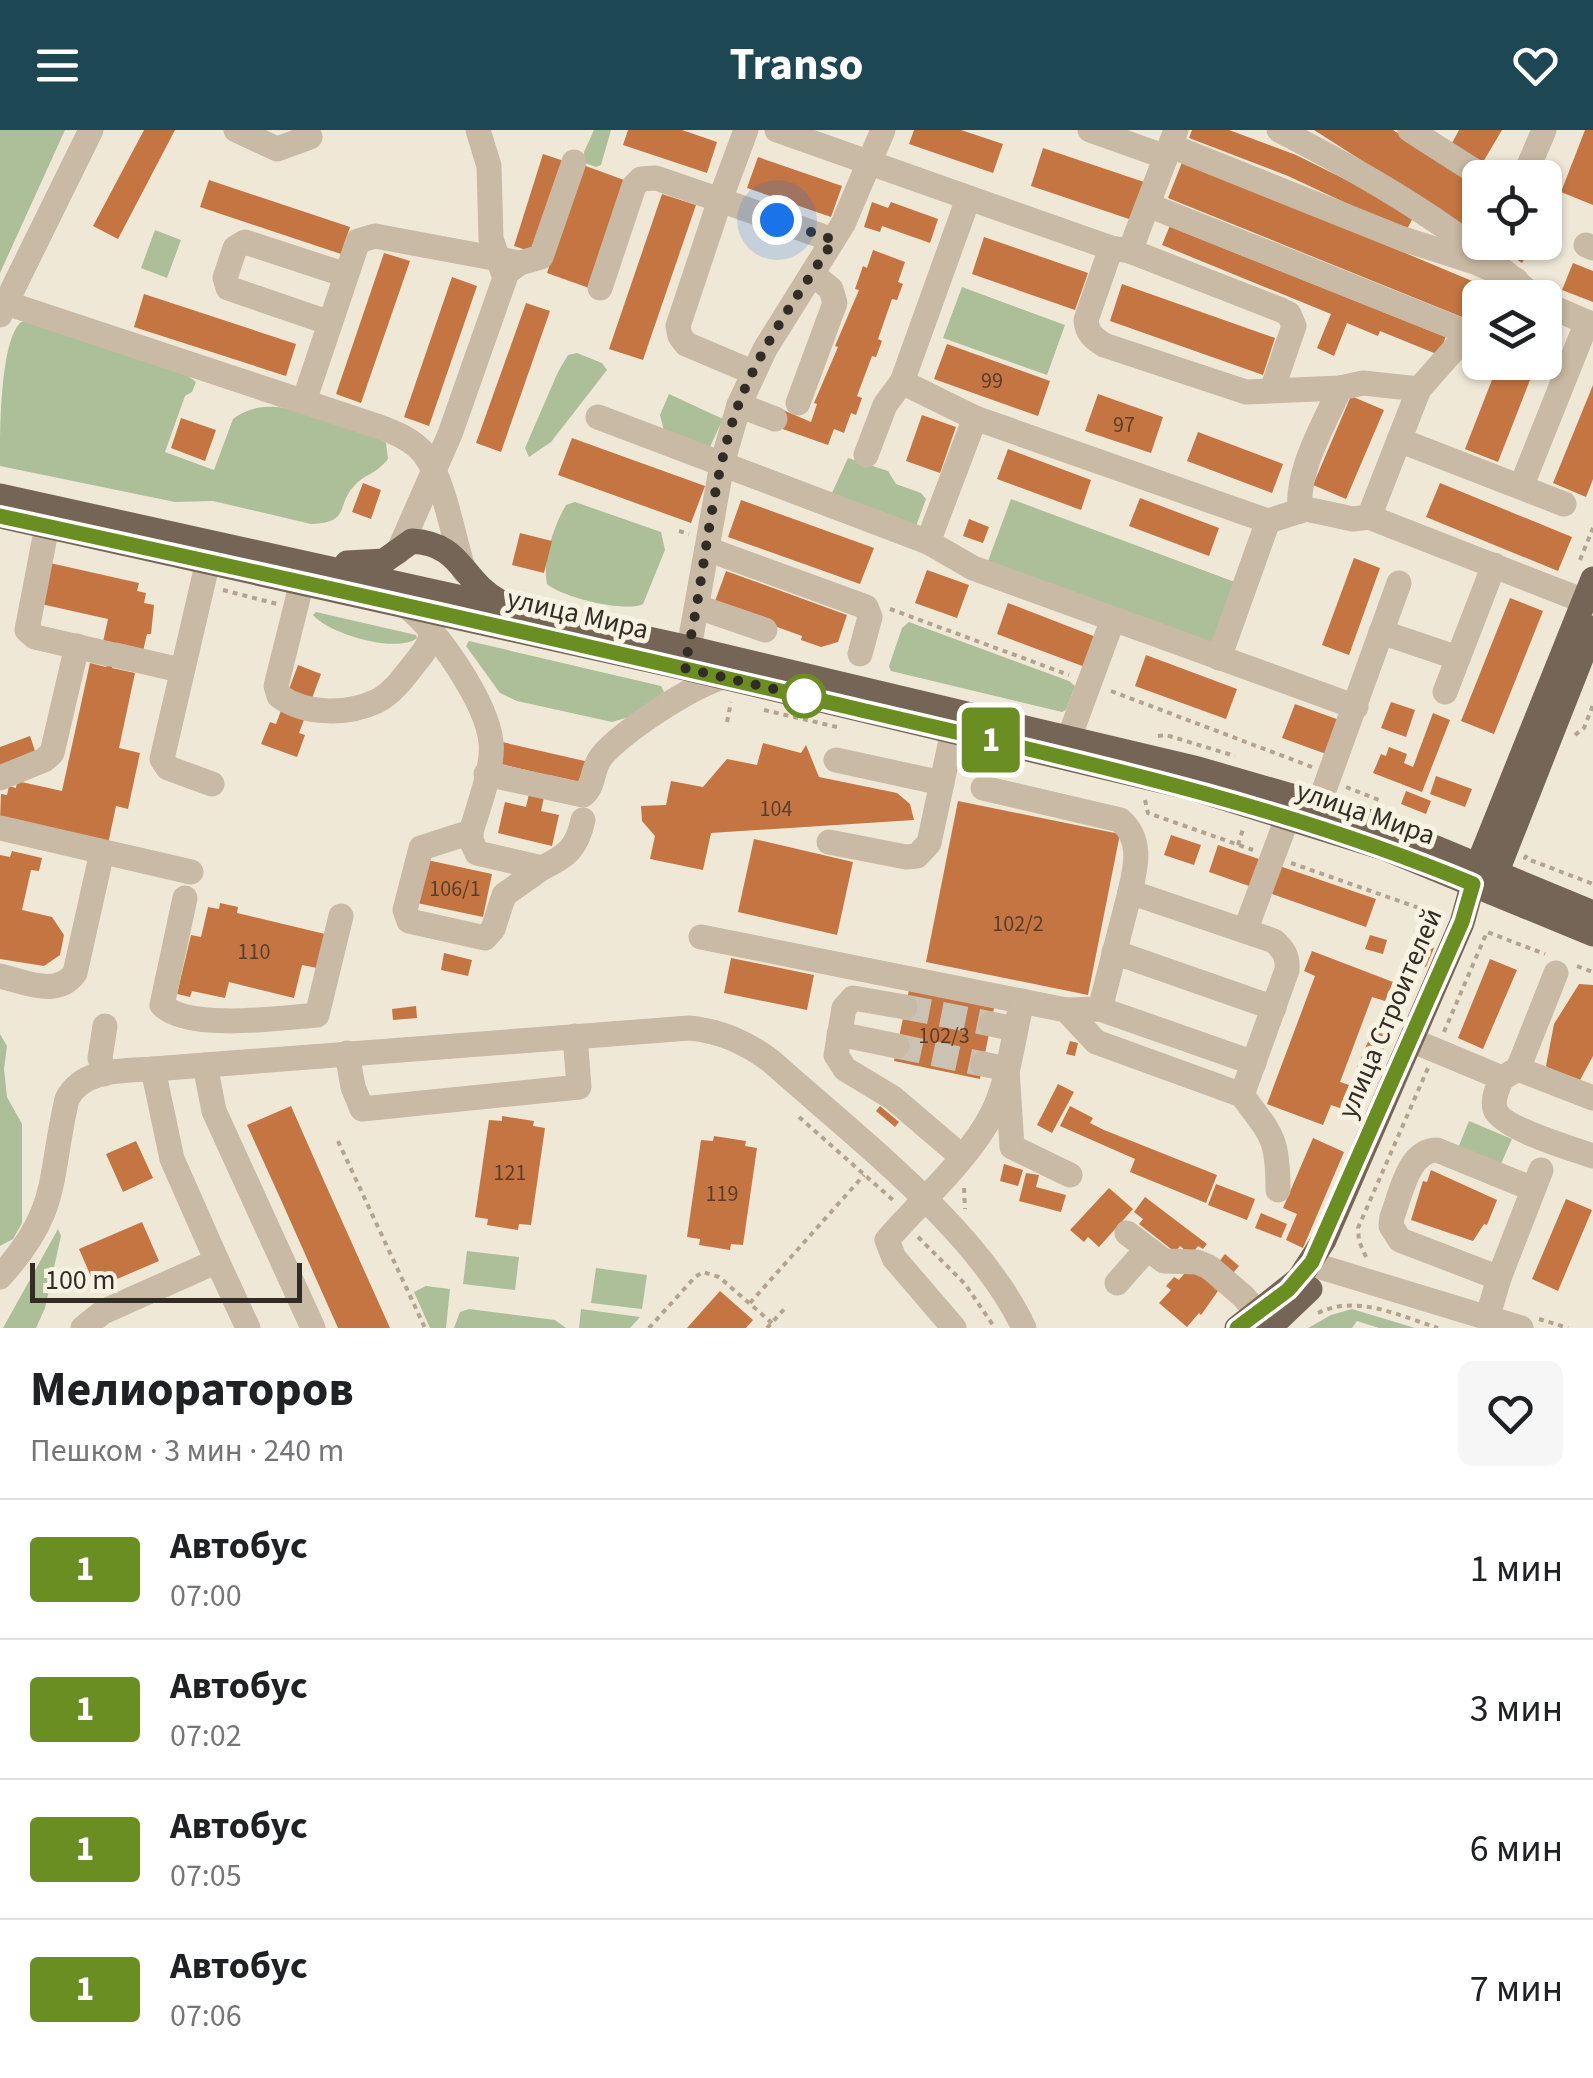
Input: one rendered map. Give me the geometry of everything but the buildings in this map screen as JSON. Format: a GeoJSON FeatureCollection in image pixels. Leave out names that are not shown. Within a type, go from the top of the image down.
{"type":"FeatureCollection","features":[{"type":"Feature","properties":{"kind":"main road","name":"улица Мира"},"geometry":{"type":"LineString","coordinates":[[0,496],[513,610],[687,658],[723,677],[1192,788],[1588,910]]}},
{"type":"Feature","properties":{"kind":"main road","name":"улица Мира"},"geometry":{"type":"LineString","coordinates":[[0,516],[406,606],[687,658],[1198,769],[1320,804],[1484,878],[1593,934]]}},
{"type":"Feature","properties":{"kind":"main road"},"geometry":{"type":"LineString","coordinates":[[270,555],[362,564],[384,561],[408,542],[416,541],[442,547],[484,593],[513,610]]}},
{"type":"Feature","properties":{"kind":"main road"},"geometry":{"type":"LineString","coordinates":[[398,552],[390,582],[394,597],[406,606]]}},
{"type":"Feature","properties":{"kind":"main road","name":"улица Строителей"},"geometry":{"type":"LineString","coordinates":[[1484,878],[1589,590]]}},
{"type":"Feature","properties":{"kind":"main road","name":"улица Строителей"},"geometry":{"type":"LineString","coordinates":[[1254,1323],[1301,1299],[1318,1265],[1593,628]]}},
{"type":"Feature","properties":{"kind":"street"},"geometry":{"type":"LineString","coordinates":[[92,130],[3,309],[304,401],[406,439],[426,456],[434,474],[464,570]]}},
{"type":"Feature","properties":{"kind":"street"},"geometry":{"type":"LineString","coordinates":[[236,130],[277,150],[310,137]]}},
{"type":"Feature","properties":{"kind":"street"},"geometry":{"type":"LineString","coordinates":[[398,552],[434,474],[508,267],[489,226],[489,166],[478,130]]}},
{"type":"Feature","properties":{"kind":"street"},"geometry":{"type":"LineString","coordinates":[[746,130],[678,326],[686,344],[752,372]]}},
{"type":"Feature","properties":{"kind":"street"},"geometry":{"type":"LineString","coordinates":[[776,130],[1281,310],[1294,326],[1272,390]]}},
{"type":"Feature","properties":{"kind":"street"},"geometry":{"type":"LineString","coordinates":[[687,658],[722,464],[738,405],[752,372],[834,240],[883,130]]}},
{"type":"Feature","properties":{"kind":"street"},"geometry":{"type":"LineString","coordinates":[[1090,130],[1171,144],[1427,247],[1475,262],[1500,280]]}},
{"type":"Feature","properties":{"kind":"street"},"geometry":{"type":"LineString","coordinates":[[1279,130],[1440,222],[1504,280]]}},
{"type":"Feature","properties":{"kind":"street"},"geometry":{"type":"LineString","coordinates":[[1410,130],[1442,139],[1465,160]]}},
{"type":"Feature","properties":{"kind":"street"},"geometry":{"type":"LineString","coordinates":[[1531,160],[1544,130]]}},
{"type":"Feature","properties":{"kind":"street"},"geometry":{"type":"LineString","coordinates":[[1171,144],[1148,205],[1086,320],[1094,339],[1246,392],[1382,383],[1419,389]]}},
{"type":"Feature","properties":{"kind":"street"},"geometry":{"type":"LineString","coordinates":[[304,401],[358,241],[374,236],[508,267],[535,261],[545,251],[574,162]]}},
{"type":"Feature","properties":{"kind":"street"},"geometry":{"type":"LineString","coordinates":[[600,288],[634,186],[641,179],[656,178],[834,240]]}},
{"type":"Feature","properties":{"kind":"street"},"geometry":{"type":"LineString","coordinates":[[866,455],[884,405],[902,382],[968,199]]}},
{"type":"Feature","properties":{"kind":"street"},"geometry":{"type":"LineString","coordinates":[[1148,205],[1462,322]]}},
{"type":"Feature","properties":{"kind":"street"},"geometry":{"type":"LineString","coordinates":[[1427,247],[1440,222]]}},
{"type":"Feature","properties":{"kind":"street"},"geometry":{"type":"LineString","coordinates":[[330,322],[228,288],[226,278],[235,248],[246,242],[346,275]]}},
{"type":"Feature","properties":{"kind":"street"},"geometry":{"type":"LineString","coordinates":[[798,403],[835,303],[831,289],[812,274]]}},
{"type":"Feature","properties":{"kind":"street"},"geometry":{"type":"LineString","coordinates":[[1521,487],[1590,323],[1562,311]]}},
{"type":"Feature","properties":{"kind":"street"},"geometry":{"type":"LineString","coordinates":[[1369,517],[1419,389],[1462,340]]}},
{"type":"Feature","properties":{"kind":"street"},"geometry":{"type":"LineString","coordinates":[[902,382],[975,418],[1268,522],[1317,509],[1353,520],[1369,517],[1494,566],[1589,590]]}},
{"type":"Feature","properties":{"kind":"street"},"geometry":{"type":"LineString","coordinates":[[1300,511],[1302,478],[1340,388]]}},
{"type":"Feature","properties":{"kind":"street"},"geometry":{"type":"LineString","coordinates":[[738,405],[776,419]]}},
{"type":"Feature","properties":{"kind":"street"},"geometry":{"type":"LineString","coordinates":[[598,417],[928,542],[973,568],[1356,707]]}},
{"type":"Feature","properties":{"kind":"street"},"geometry":{"type":"LineString","coordinates":[[928,542],[975,418]]}},
{"type":"Feature","properties":{"kind":"street"},"geometry":{"type":"LineString","coordinates":[[1400,440],[1564,504]]}},
{"type":"Feature","properties":{"kind":"street"},"geometry":{"type":"LineString","coordinates":[[1219,658],[1268,522]]}},
{"type":"Feature","properties":{"kind":"street"},"geometry":{"type":"LineString","coordinates":[[47,526],[28,630],[36,637],[180,670]]}},
{"type":"Feature","properties":{"kind":"street"},"geometry":{"type":"LineString","coordinates":[[707,549],[866,607],[870,617],[860,654]]}},
{"type":"Feature","properties":{"kind":"street"},"geometry":{"type":"LineString","coordinates":[[208,561],[162,759],[168,768],[212,784]]}},
{"type":"Feature","properties":{"kind":"street"},"geometry":{"type":"LineString","coordinates":[[1445,692],[1494,566]]}},
{"type":"Feature","properties":{"kind":"street"},"geometry":{"type":"LineString","coordinates":[[302,582],[276,686],[280,696],[304,708],[329,711],[375,702],[406,676],[426,649],[433,629]]}},
{"type":"Feature","properties":{"kind":"street"},"geometry":{"type":"LineString","coordinates":[[1320,804],[1399,584]]}},
{"type":"Feature","properties":{"kind":"street"},"geometry":{"type":"LineString","coordinates":[[406,606],[433,629],[467,684],[488,730],[491,741],[486,774],[470,840],[477,853],[542,868]]}},
{"type":"Feature","properties":{"kind":"street"},"geometry":{"type":"LineString","coordinates":[[698,607],[765,630]]}},
{"type":"Feature","properties":{"kind":"street"},"geometry":{"type":"LineString","coordinates":[[1069,738],[1113,620]]}},
{"type":"Feature","properties":{"kind":"street"},"geometry":{"type":"LineString","coordinates":[[1381,632],[1458,658]]}},
{"type":"Feature","properties":{"kind":"street"},"geometry":{"type":"LineString","coordinates":[[0,778],[52,753],[77,646]]}},
{"type":"Feature","properties":{"kind":"street"},"geometry":{"type":"LineString","coordinates":[[486,774],[583,795],[590,788],[599,761],[612,748],[684,692],[723,677]]}},
{"type":"Feature","properties":{"kind":"street"},"geometry":{"type":"LineString","coordinates":[[829,842],[917,856],[929,843],[954,731]]}},
{"type":"Feature","properties":{"kind":"street"},"geometry":{"type":"LineString","coordinates":[[836,760],[942,783]]}},
{"type":"Feature","properties":{"kind":"street"},"geometry":{"type":"LineString","coordinates":[[983,788],[1120,820],[1135,841],[1137,853],[1130,892],[1100,1010]]}},
{"type":"Feature","properties":{"kind":"street"},"geometry":{"type":"LineString","coordinates":[[1245,931],[1288,816]]}},
{"type":"Feature","properties":{"kind":"street"},"geometry":{"type":"LineString","coordinates":[[471,832],[421,848],[405,910],[409,921],[485,938],[493,929],[504,894],[570,853],[583,820]]}},
{"type":"Feature","properties":{"kind":"street"},"geometry":{"type":"LineString","coordinates":[[0,828],[102,852],[188,885],[162,998],[166,1010],[220,1021],[316,1015]]}},
{"type":"Feature","properties":{"kind":"street"},"geometry":{"type":"LineString","coordinates":[[0,976],[53,988],[76,973],[102,852]]}},
{"type":"Feature","properties":{"kind":"street"},"geometry":{"type":"LineString","coordinates":[[1130,892],[1274,941],[1288,959],[1242,1095]]}},
{"type":"Feature","properties":{"kind":"street"},"geometry":{"type":"LineString","coordinates":[[320,1056],[316,1015],[341,916]]}},
{"type":"Feature","properties":{"kind":"street"},"geometry":{"type":"LineString","coordinates":[[702,937],[1066,1010],[1100,1010],[1254,1063]]}},
{"type":"Feature","properties":{"kind":"street"},"geometry":{"type":"LineString","coordinates":[[1114,952],[1274,1008]]}},
{"type":"Feature","properties":{"kind":"street"},"geometry":{"type":"LineString","coordinates":[[1556,973],[1494,1101],[1500,1117],[1517,1127],[1593,1156]]}},
{"type":"Feature","properties":{"kind":"street"},"geometry":{"type":"LineString","coordinates":[[905,1007],[853,998],[844,1008],[836,1055],[839,1064],[893,1098],[964,1153],[1012,1147],[1070,1175]]}},
{"type":"Feature","properties":{"kind":"street"},"geometry":{"type":"LineString","coordinates":[[954,1328],[894,1258],[887,1240],[964,1153],[993,1112],[995,1066],[1003,1027],[1022,1001]]}},
{"type":"Feature","properties":{"kind":"street"},"geometry":{"type":"LineString","coordinates":[[1066,1010],[1096,1042],[1242,1095],[1275,1141],[1278,1190]]}},
{"type":"Feature","properties":{"kind":"street"},"geometry":{"type":"LineString","coordinates":[[104,1026],[100,1058],[104,1074]]}},
{"type":"Feature","properties":{"kind":"street"},"geometry":{"type":"LineString","coordinates":[[0,1278],[26,1248],[44,1215],[54,1180],[67,1099],[81,1081],[104,1074],[153,1069],[688,1028],[720,1032],[771,1061],[923,1199],[995,1278],[1024,1328]]}},
{"type":"Feature","properties":{"kind":"street"},"geometry":{"type":"LineString","coordinates":[[839,1034],[897,1046]]}},
{"type":"Feature","properties":{"kind":"street"},"geometry":{"type":"LineString","coordinates":[[347,1054],[353,1087],[362,1108],[579,1087],[575,1036]]}},
{"type":"Feature","properties":{"kind":"street"},"geometry":{"type":"LineString","coordinates":[[1417,1043],[1593,1098]]}},
{"type":"Feature","properties":{"kind":"street"},"geometry":{"type":"LineString","coordinates":[[205,1065],[214,1111],[313,1328]]}},
{"type":"Feature","properties":{"kind":"street"},"geometry":{"type":"LineString","coordinates":[[995,1066],[1012,1147]]}},
{"type":"Feature","properties":{"kind":"street"},"geometry":{"type":"LineString","coordinates":[[153,1069],[172,1159],[248,1328]]}},
{"type":"Feature","properties":{"kind":"street"},"geometry":{"type":"LineString","coordinates":[[1487,1318],[1537,1180],[1437,1150],[1415,1158],[1392,1217],[1391,1226],[1400,1240],[1499,1278]]}},
{"type":"Feature","properties":{"kind":"street"},"geometry":{"type":"LineString","coordinates":[[1117,1283],[1137,1241],[1164,1261],[1197,1262],[1209,1267],[1244,1297],[1254,1323]]}},
{"type":"Feature","properties":{"kind":"street"},"geometry":{"type":"LineString","coordinates":[[83,1328],[117,1318],[217,1261]]}},
{"type":"Feature","properties":{"kind":"street"},"geometry":{"type":"LineString","coordinates":[[1318,1265],[1441,1321],[1487,1318],[1520,1328]]}},
{"type":"Feature","properties":{"kind":"path"},"geometry":{"type":"LineString","coordinates":[[1526,858],[1593,884]]}},
{"type":"Feature","properties":{"kind":"path"},"geometry":{"type":"LineString","coordinates":[[1487,932],[1516,942]]}},
{"type":"Feature","properties":{"kind":"path"},"geometry":{"type":"LineString","coordinates":[[338,1141],[425,1328]]}},
{"type":"Feature","properties":{"kind":"path"},"geometry":{"type":"LineString","coordinates":[[750,1304],[864,1175]]}},
{"type":"Feature","properties":{"kind":"path"},"geometry":{"type":"LineString","coordinates":[[649,1328],[703,1272],[719,1277],[772,1322]]}},
{"type":"Feature","properties":{"kind":"path"},"geometry":{"type":"LineString","coordinates":[[1314,1315],[1338,1306],[1362,1305],[1441,1321]]}},
{"type":"Feature","properties":{"kind":"path"},"geometry":{"type":"LineString","coordinates":[[767,1328],[786,1306]]}},
{"type":"Feature","properties":{"kind":"green space"},"geometry":{"type":"Polygon","coordinates":[[[0,130],[65,130],[0,273],[0,130]]]}},
{"type":"Feature","properties":{"kind":"green space"},"geometry":{"type":"Polygon","coordinates":[[[594,130],[611,130],[601,165],[596,167],[585,163],[584,152],[594,130]]]}},
{"type":"Feature","properties":{"kind":"green space"},"geometry":{"type":"Polygon","coordinates":[[[155,230],[181,240],[167,278],[141,268],[155,230]]]}},
{"type":"Feature","properties":{"kind":"green space"},"geometry":{"type":"Polygon","coordinates":[[[962,287],[1065,325],[1047,375],[943,338],[962,287]]]}},
{"type":"Feature","properties":{"kind":"green space"},"geometry":{"type":"Polygon","coordinates":[[[21,322],[33,322],[183,372],[196,382],[192,392],[185,396],[165,452],[214,470],[233,419],[248,410],[266,407],[323,417],[376,437],[386,443],[388,459],[356,484],[338,516],[311,524],[213,501],[175,502],[0,466],[5,366],[14,332],[21,322]]]}},
{"type":"Feature","properties":{"kind":"green space"},"geometry":{"type":"Polygon","coordinates":[[[577,353],[602,363],[607,370],[551,442],[529,457],[525,448],[558,372],[568,355],[577,353]]]}},
{"type":"Feature","properties":{"kind":"green space"},"geometry":{"type":"Polygon","coordinates":[[[669,394],[723,419],[708,451],[664,431],[660,415],[669,394]]]}},
{"type":"Feature","properties":{"kind":"green space"},"geometry":{"type":"Polygon","coordinates":[[[848,458],[888,471],[896,484],[921,493],[926,499],[916,526],[831,495],[848,458]]]}},
{"type":"Feature","properties":{"kind":"green space"},"geometry":{"type":"Polygon","coordinates":[[[1011,499],[1235,582],[1213,644],[988,561],[1011,499]]]}},
{"type":"Feature","properties":{"kind":"green space"},"geometry":{"type":"Polygon","coordinates":[[[575,502],[661,532],[665,550],[643,604],[594,602],[547,584],[546,565],[553,533],[566,505],[575,502]]]}},
{"type":"Feature","properties":{"kind":"green space"},"geometry":{"type":"Polygon","coordinates":[[[316,612],[417,638],[395,644],[364,640],[321,622],[313,615],[316,612]]]}},
{"type":"Feature","properties":{"kind":"green space"},"geometry":{"type":"Polygon","coordinates":[[[909,622],[1069,681],[1075,686],[1066,710],[891,671],[889,666],[902,628],[909,622]]]}},
{"type":"Feature","properties":{"kind":"green space"},"geometry":{"type":"Polygon","coordinates":[[[469,641],[661,686],[664,692],[629,717],[612,722],[517,701],[500,693],[466,646],[469,641]]]}},
{"type":"Feature","properties":{"kind":"green space"},"geometry":{"type":"Polygon","coordinates":[[[0,1034],[7,1046],[7,1097],[22,1124],[22,1223],[13,1239],[0,1246],[0,1034]]]}},
{"type":"Feature","properties":{"kind":"green space"},"geometry":{"type":"Polygon","coordinates":[[[1469,1121],[1512,1139],[1500,1166],[1458,1148],[1469,1121]]]}},
{"type":"Feature","properties":{"kind":"green space"},"geometry":{"type":"Polygon","coordinates":[[[58,1229],[61,1236],[45,1308],[36,1328],[3,1328],[58,1229]]]}},
{"type":"Feature","properties":{"kind":"green space"},"geometry":{"type":"Polygon","coordinates":[[[467,1251],[519,1257],[515,1290],[463,1284],[467,1251]]]}},
{"type":"Feature","properties":{"kind":"green space"},"geometry":{"type":"Polygon","coordinates":[[[596,1268],[647,1275],[642,1309],[591,1303],[596,1268]]]}},
{"type":"Feature","properties":{"kind":"green space"},"geometry":{"type":"Polygon","coordinates":[[[426,1286],[450,1289],[446,1328],[430,1328],[414,1292],[426,1286]]]}},
{"type":"Feature","properties":{"kind":"green space"},"geometry":{"type":"Polygon","coordinates":[[[469,1309],[555,1320],[566,1328],[454,1328],[460,1312],[469,1309]]]}},
{"type":"Feature","properties":{"kind":"green space"},"geometry":{"type":"Polygon","coordinates":[[[581,1309],[640,1317],[630,1328],[579,1328],[581,1309]]]}},
{"type":"Feature","properties":{"kind":"green space"},"geometry":{"type":"Polygon","coordinates":[[[1352,1309],[1415,1328],[1379,1328],[1357,1321],[1352,1328],[1308,1328],[1352,1309]]]}},
{"type":"Feature","properties":{"kind":"tunnel"},"geometry":{"type":"LineString","coordinates":[[905,1007],[991,1024]]}},
{"type":"Feature","properties":{"kind":"tunnel"},"geometry":{"type":"LineString","coordinates":[[897,1046],[983,1064]]}},
{"type":"Feature","properties":{"kind":"bus line","name":"1"},"geometry":{"type":"LineString","coordinates":[[0,516],[684,668],[1160,780],[1313,824],[1473,884],[1462,922],[1324,1240],[1299,1279],[1237,1328]]}},
{"type":"Feature","properties":{"kind":"route"},"geometry":{"type":"LineString","coordinates":[[777,220],[834,240],[752,372],[733,421],[684,668],[808,697],[804,696]]}}]}
